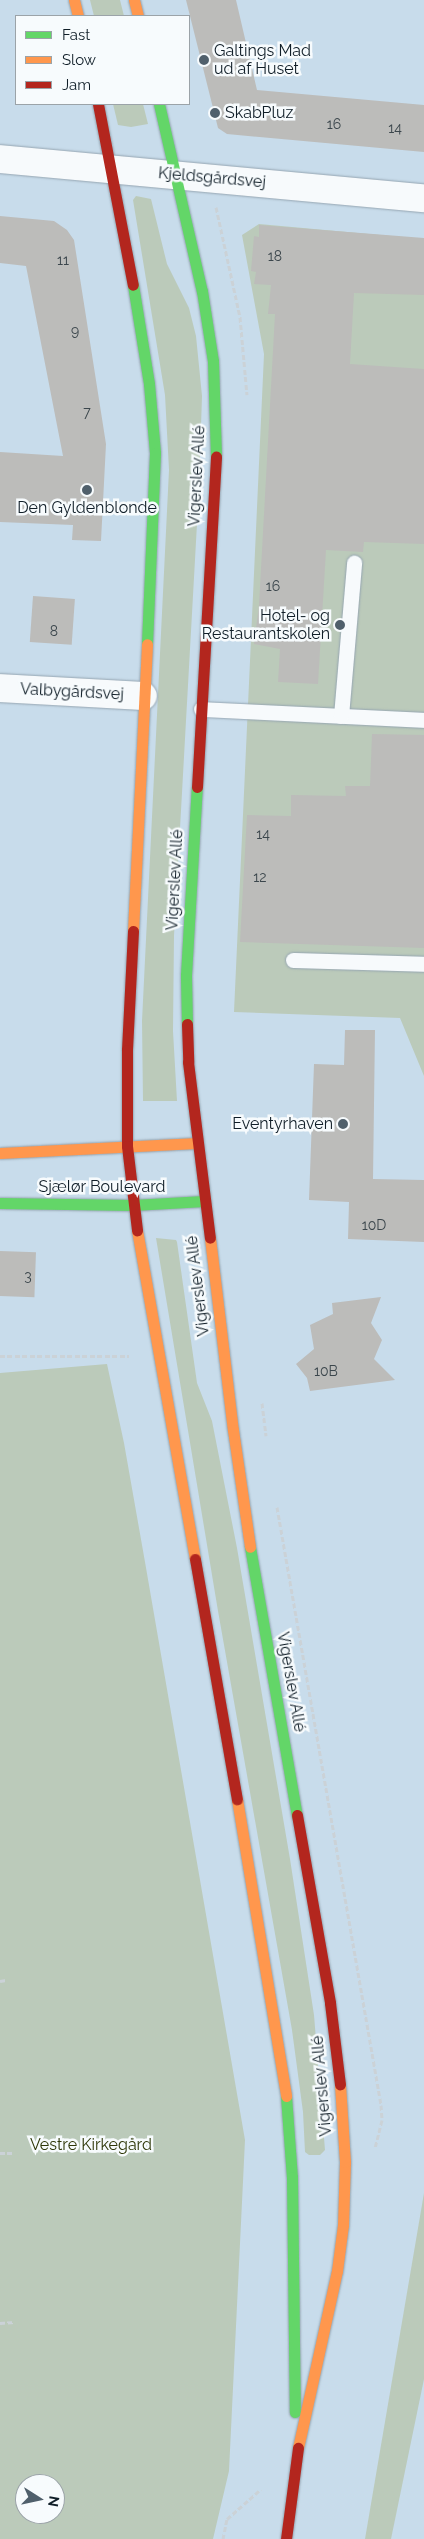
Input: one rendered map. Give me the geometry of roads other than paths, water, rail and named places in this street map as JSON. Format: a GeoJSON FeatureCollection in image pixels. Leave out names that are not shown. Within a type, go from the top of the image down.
{"type":"FeatureCollection","features":[{"type":"Feature","properties":{"kind":"street"},"geometry":{"type":"LineString","coordinates":[[74,0],[78,15]]}},
{"type":"Feature","properties":{"kind":"street"},"geometry":{"type":"LineString","coordinates":[[134,0],[138,15]]}},
{"type":"Feature","properties":{"kind":"street","name":"Vigerslev Allé"},"geometry":{"type":"LineString","coordinates":[[98,105],[132,269],[153,418],[155,494],[143,696],[127,1057],[127,1146],[133,1205],[282,2060],[289,2118],[292,2177],[296,2458]]}},
{"type":"Feature","properties":{"kind":"street","name":"Vigerslev Allé"},"geometry":{"type":"LineString","coordinates":[[159,105],[204,299],[215,386],[216,451],[186,975],[188,1062],[196,1143],[230,1412],[252,1558],[330,2003],[340,2078],[345,2162],[343,2225],[337,2271],[296,2458],[286,2539]]}},
{"type":"Feature","properties":{"kind":"street","name":"Kjeldsgårdsvej"},"geometry":{"type":"LineString","coordinates":[[0,159],[424,198]]}},
{"type":"Feature","properties":{"kind":"street","name":"Valbygårdsvej"},"geometry":{"type":"LineString","coordinates":[[0,688],[143,696]]}},
{"type":"Feature","properties":{"kind":"street"},"geometry":{"type":"LineString","coordinates":[[0,1153],[196,1143]]}},
{"type":"Feature","properties":{"kind":"street","name":"Sjælør Boulevard"},"geometry":{"type":"LineString","coordinates":[[0,1203],[133,1205],[204,1201]]}},
{"type":"Feature","properties":{"kind":"lane"},"geometry":{"type":"LineString","coordinates":[[341,716],[354,563]]}},
{"type":"Feature","properties":{"kind":"lane"},"geometry":{"type":"LineString","coordinates":[[201,709],[424,720]]}},
{"type":"Feature","properties":{"kind":"lane"},"geometry":{"type":"LineString","coordinates":[[292,960],[424,964]]}},
{"type":"Feature","properties":{"kind":"place","name":"Galtings Mad ud af Huset"},"geometry":{"type":"Point","coordinates":[204,60]}},
{"type":"Feature","properties":{"kind":"place","name":"SkabPluz"},"geometry":{"type":"Point","coordinates":[215,113]}},
{"type":"Feature","properties":{"kind":"place","name":"Den Gyldenblonde"},"geometry":{"type":"Point","coordinates":[87,490]}},
{"type":"Feature","properties":{"kind":"place","name":"Hotel- og Restaurantskolen"},"geometry":{"type":"Point","coordinates":[340,625]}},
{"type":"Feature","properties":{"kind":"place","name":"Eventyrhaven"},"geometry":{"type":"Point","coordinates":[343,1124]}},
{"type":"Feature","properties":{"kind":"park label","name":"Vestre Kirkegård"},"geometry":{"type":"Point","coordinates":[91,2145]}}]}
